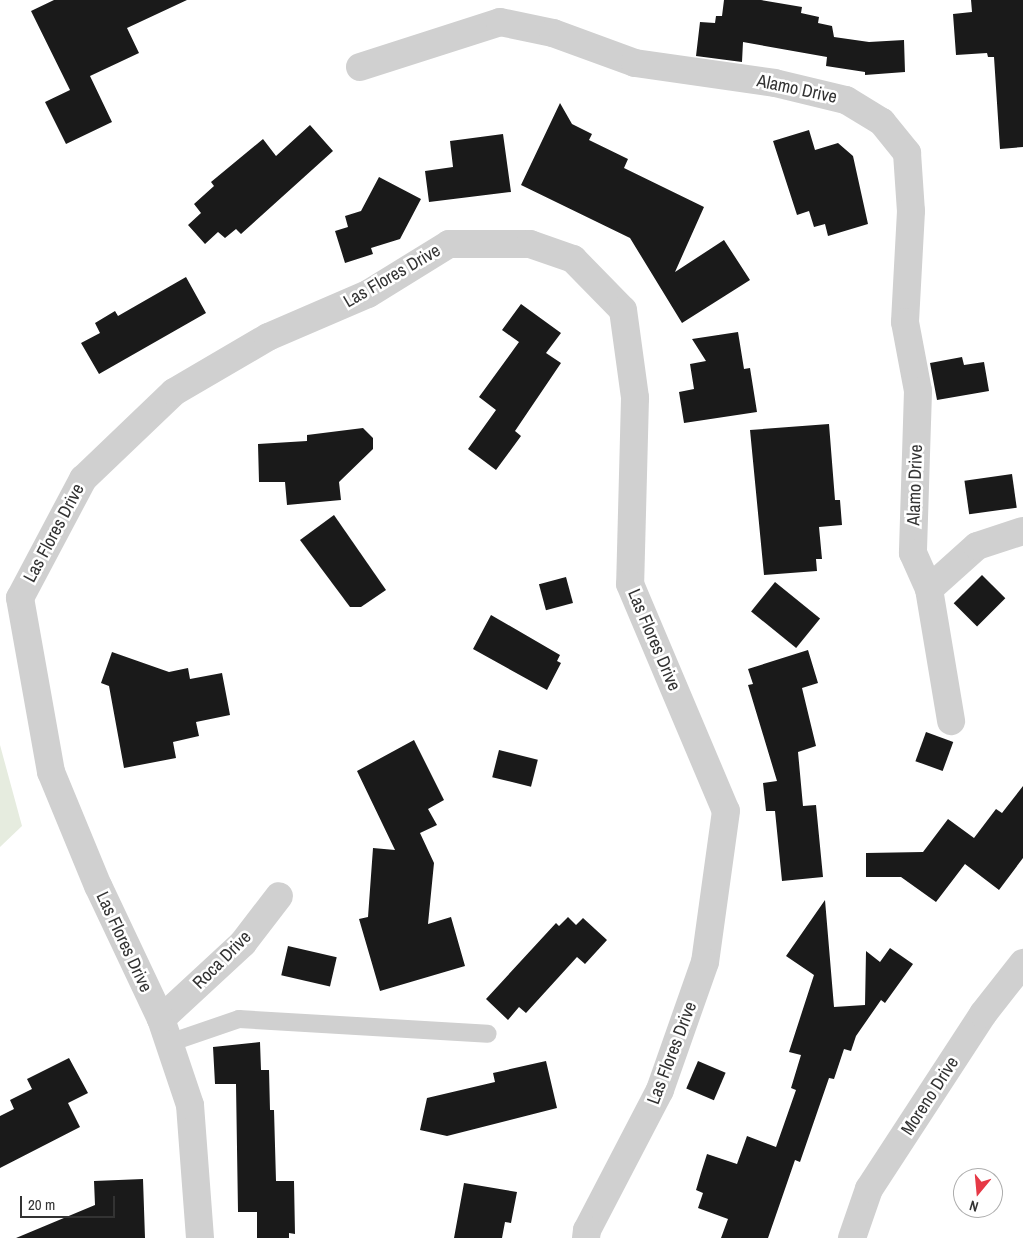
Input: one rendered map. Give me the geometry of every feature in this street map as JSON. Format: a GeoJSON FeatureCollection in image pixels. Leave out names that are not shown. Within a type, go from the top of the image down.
{"type":"FeatureCollection","features":[{"type":"Feature","properties":{"kind":"street","name":"Alamo Drive"},"geometry":{"type":"LineString","coordinates":[[360,67],[500,22],[553,33],[635,63],[775,83],[846,100],[882,122],[906,153],[911,211],[905,322],[918,391],[913,553],[929,589],[950,721]]}},
{"type":"Feature","properties":{"kind":"street","name":"Las Flores Drive"},"geometry":{"type":"LineString","coordinates":[[200,1238],[190,1105],[165,1031],[98,886],[51,772],[20,598],[83,478],[174,392],[268,337],[368,294],[449,244],[530,244],[573,258],[624,310],[635,398],[630,584],[726,812],[705,962],[660,1090],[587,1230],[586,1238]]}},
{"type":"Feature","properties":{"kind":"street"},"geometry":{"type":"LineString","coordinates":[[929,589],[977,546],[1023,531]]}},
{"type":"Feature","properties":{"kind":"street","name":"Roca Drive"},"geometry":{"type":"LineString","coordinates":[[165,1031],[243,943],[278,896]]}},
{"type":"Feature","properties":{"kind":"street","name":"Moreno Drive"},"geometry":{"type":"LineString","coordinates":[[852,1238],[869,1189],[983,1014],[1023,963]]}},
{"type":"Feature","properties":{"kind":"lane"},"geometry":{"type":"LineString","coordinates":[[165,1031],[239,1019],[488,1034]]}},
{"type":"Feature","properties":{"kind":"shaded area"},"geometry":{"type":"Polygon","coordinates":[[[0,745],[22,826],[0,847],[0,745]]]}},
{"type":"Feature","properties":{"kind":"building"},"geometry":{"type":"Polygon","coordinates":[[[54,0],[187,0],[127,28],[139,53],[90,76],[112,122],[66,144],[45,102],[70,90],[31,11],[54,0]]]}},
{"type":"Feature","properties":{"kind":"building"},"geometry":{"type":"Polygon","coordinates":[[[724,0],[761,0],[802,7],[801,13],[819,17],[818,23],[832,26],[834,37],[869,42],[904,40],[905,72],[865,75],[865,72],[826,66],[827,57],[743,42],[742,62],[696,56],[700,22],[715,23],[716,16],[722,16],[724,0]]]}},
{"type":"Feature","properties":{"kind":"building"},"geometry":{"type":"Polygon","coordinates":[[[971,0],[1023,0],[1023,147],[1000,149],[994,57],[988,57],[987,53],[956,55],[953,14],[972,12],[971,0]]]}},
{"type":"Feature","properties":{"kind":"building"},"geometry":{"type":"Polygon","coordinates":[[[560,103],[572,124],[592,134],[589,140],[628,159],[624,168],[704,207],[675,272],[724,240],[750,280],[682,323],[630,238],[521,185],[560,103]]]}},
{"type":"Feature","properties":{"kind":"building"},"geometry":{"type":"Polygon","coordinates":[[[310,125],[333,151],[241,234],[236,229],[225,238],[218,232],[205,244],[188,225],[201,213],[194,204],[214,186],[211,182],[263,139],[276,156],[310,125]]]}},
{"type":"Feature","properties":{"kind":"building"},"geometry":{"type":"Polygon","coordinates":[[[809,130],[815,150],[838,143],[853,156],[868,224],[828,236],[825,224],[814,227],[809,211],[797,215],[773,141],[809,130]]]}},
{"type":"Feature","properties":{"kind":"building"},"geometry":{"type":"Polygon","coordinates":[[[503,134],[511,192],[429,202],[425,171],[453,167],[450,141],[503,134]]]}},
{"type":"Feature","properties":{"kind":"building"},"geometry":{"type":"Polygon","coordinates":[[[379,177],[421,199],[400,239],[371,248],[373,254],[345,263],[335,231],[348,227],[345,216],[361,211],[379,177]]]}},
{"type":"Feature","properties":{"kind":"building"},"geometry":{"type":"Polygon","coordinates":[[[186,277],[206,313],[99,374],[81,343],[100,333],[95,323],[115,311],[118,316],[186,277]]]}},
{"type":"Feature","properties":{"kind":"building"},"geometry":{"type":"Polygon","coordinates":[[[521,304],[561,333],[546,353],[561,363],[515,431],[521,436],[496,470],[468,449],[496,410],[479,397],[519,342],[502,330],[521,304]]]}},
{"type":"Feature","properties":{"kind":"building"},"geometry":{"type":"Polygon","coordinates":[[[738,332],[744,369],[750,368],[757,412],[684,423],[679,392],[694,389],[690,364],[706,361],[692,339],[738,332]]]}},
{"type":"Feature","properties":{"kind":"building"},"geometry":{"type":"Polygon","coordinates":[[[962,357],[964,365],[984,362],[989,391],[937,400],[930,363],[962,357]]]}},
{"type":"Feature","properties":{"kind":"building"},"geometry":{"type":"Polygon","coordinates":[[[829,424],[835,500],[840,500],[842,525],[819,527],[822,559],[816,559],[817,571],[764,575],[750,430],[829,424]]]}},
{"type":"Feature","properties":{"kind":"building"},"geometry":{"type":"Polygon","coordinates":[[[363,428],[373,438],[373,449],[339,482],[341,500],[287,505],[285,482],[259,482],[258,444],[307,441],[307,435],[363,428]]]}},
{"type":"Feature","properties":{"kind":"building"},"geometry":{"type":"Polygon","coordinates":[[[1012,474],[1017,508],[969,514],[964,481],[1012,474]]]}},
{"type":"Feature","properties":{"kind":"building"},"geometry":{"type":"Polygon","coordinates":[[[334,515],[386,590],[361,607],[350,607],[300,540],[334,515]]]}},
{"type":"Feature","properties":{"kind":"building"},"geometry":{"type":"Polygon","coordinates":[[[982,575],[1005,598],[977,627],[954,603],[982,575]]]}},
{"type":"Feature","properties":{"kind":"building"},"geometry":{"type":"Polygon","coordinates":[[[566,577],[573,603],[546,610],[539,584],[566,577]]]}},
{"type":"Feature","properties":{"kind":"building"},"geometry":{"type":"Polygon","coordinates":[[[775,582],[820,619],[796,648],[751,612],[775,582]]]}},
{"type":"Feature","properties":{"kind":"building"},"geometry":{"type":"Polygon","coordinates":[[[491,615],[560,655],[557,661],[561,663],[547,690],[473,649],[491,615]]]}},
{"type":"Feature","properties":{"kind":"building"},"geometry":{"type":"Polygon","coordinates":[[[808,650],[818,683],[802,688],[816,746],[798,752],[803,806],[816,805],[823,877],[782,881],[775,811],[766,811],[763,783],[777,781],[748,685],[753,684],[748,669],[808,650]]]}},
{"type":"Feature","properties":{"kind":"building"},"geometry":{"type":"Polygon","coordinates":[[[112,652],[169,672],[188,668],[190,679],[222,673],[230,715],[196,722],[199,736],[173,742],[176,758],[124,768],[109,686],[101,683],[112,652]]]}},
{"type":"Feature","properties":{"kind":"building"},"geometry":{"type":"Polygon","coordinates":[[[926,732],[953,742],[943,771],[915,761],[926,732]]]}},
{"type":"Feature","properties":{"kind":"building"},"geometry":{"type":"Polygon","coordinates":[[[414,740],[444,800],[428,809],[437,825],[420,833],[434,863],[428,924],[451,917],[465,966],[380,991],[359,919],[368,917],[373,848],[395,850],[357,771],[414,740]]]}},
{"type":"Feature","properties":{"kind":"building"},"geometry":{"type":"Polygon","coordinates":[[[499,750],[538,760],[531,787],[492,777],[499,750]]]}},
{"type":"Feature","properties":{"kind":"building"},"geometry":{"type":"Polygon","coordinates":[[[1023,786],[1023,858],[999,890],[965,864],[936,902],[901,877],[866,877],[866,853],[923,852],[948,819],[974,838],[996,809],[1002,813],[1023,786]]]}},
{"type":"Feature","properties":{"kind":"building"},"geometry":{"type":"Polygon","coordinates":[[[825,900],[834,1007],[865,1005],[866,951],[880,962],[890,948],[913,964],[885,1003],[881,1000],[856,1036],[851,1051],[844,1049],[834,1079],[829,1078],[800,1162],[795,1160],[768,1238],[721,1238],[728,1219],[698,1208],[703,1193],[696,1190],[701,1173],[707,1154],[737,1164],[747,1136],[776,1147],[796,1090],[791,1088],[801,1055],[789,1052],[814,975],[786,956],[825,900]]]}},
{"type":"Feature","properties":{"kind":"building"},"geometry":{"type":"Polygon","coordinates":[[[568,917],[576,925],[583,918],[607,940],[585,964],[577,957],[526,1013],[519,1007],[508,1020],[486,999],[556,923],[559,926],[568,917]]]}},
{"type":"Feature","properties":{"kind":"building"},"geometry":{"type":"Polygon","coordinates":[[[288,946],[337,957],[330,986],[281,975],[288,946]]]}},
{"type":"Feature","properties":{"kind":"building"},"geometry":{"type":"Polygon","coordinates":[[[260,1042],[261,1070],[269,1070],[270,1110],[274,1110],[276,1181],[294,1181],[295,1234],[289,1233],[289,1238],[257,1238],[257,1212],[238,1212],[236,1084],[215,1084],[213,1047],[260,1042]]]}},
{"type":"Feature","properties":{"kind":"building"},"geometry":{"type":"Polygon","coordinates":[[[69,1058],[88,1093],[68,1103],[80,1127],[0,1168],[0,1116],[14,1109],[10,1100],[32,1089],[27,1079],[69,1058]]]}},
{"type":"Feature","properties":{"kind":"building"},"geometry":{"type":"Polygon","coordinates":[[[546,1061],[557,1108],[447,1136],[420,1130],[427,1098],[495,1082],[493,1073],[546,1061]]]}},
{"type":"Feature","properties":{"kind":"building"},"geometry":{"type":"Polygon","coordinates":[[[698,1061],[726,1073],[714,1100],[686,1089],[698,1061]]]}},
{"type":"Feature","properties":{"kind":"building"},"geometry":{"type":"Polygon","coordinates":[[[143,1179],[145,1238],[16,1238],[95,1205],[94,1181],[143,1179]]]}},
{"type":"Feature","properties":{"kind":"building"},"geometry":{"type":"Polygon","coordinates":[[[464,1183],[517,1192],[511,1223],[505,1222],[502,1238],[454,1238],[464,1183]]]}}]}
